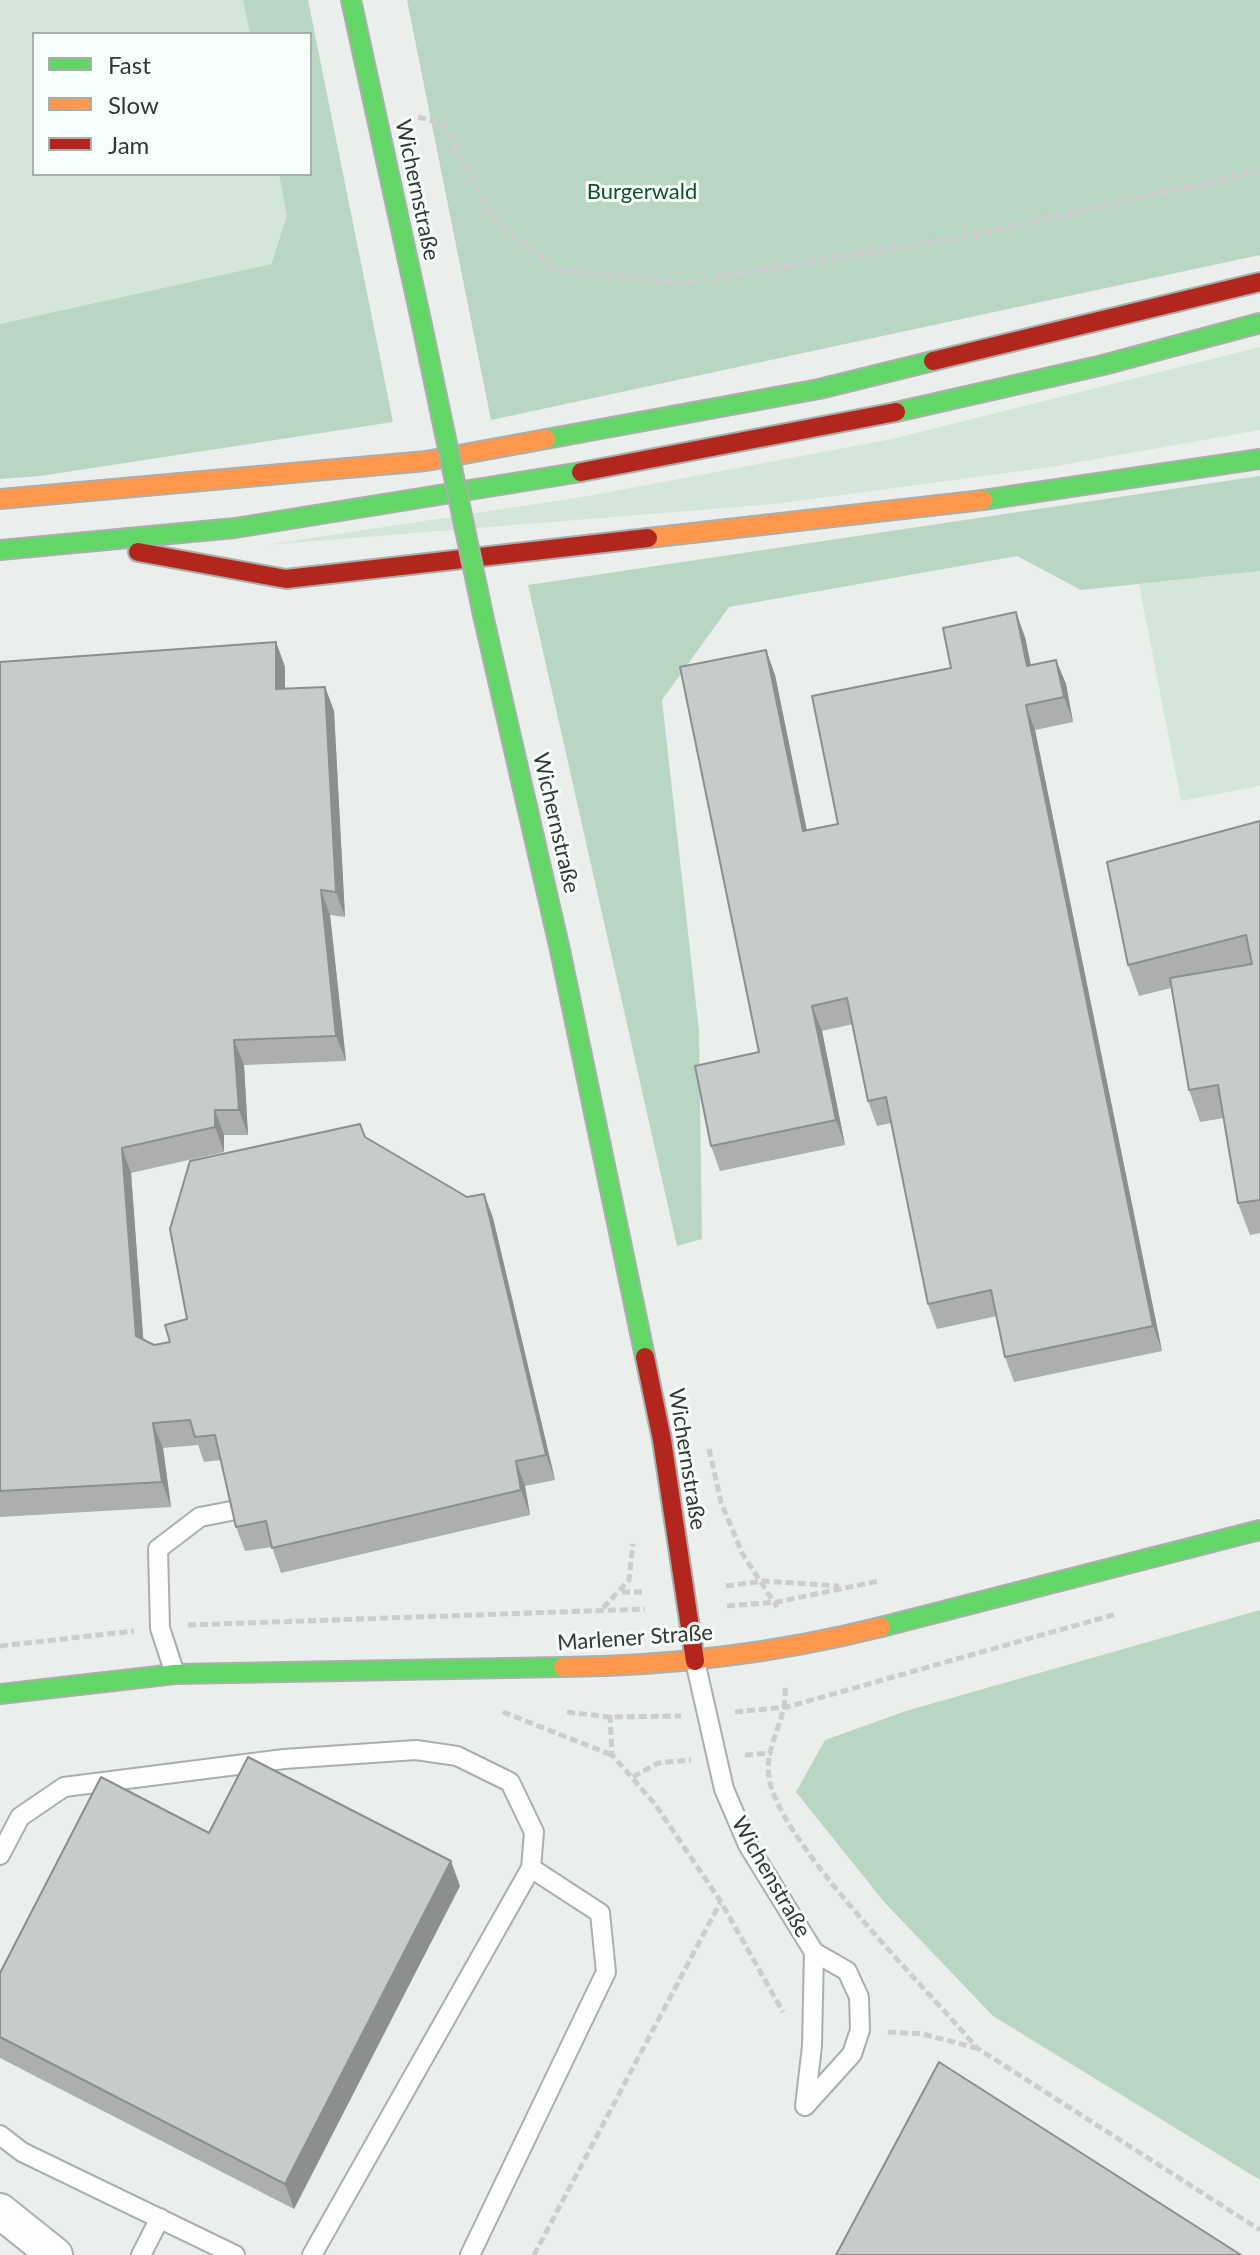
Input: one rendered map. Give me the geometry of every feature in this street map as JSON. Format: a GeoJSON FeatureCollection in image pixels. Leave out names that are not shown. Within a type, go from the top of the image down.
{"type":"FeatureCollection","features":[{"type":"Feature","properties":{"kind":"main road","name":"Wichernstraße"},"geometry":{"type":"LineString","coordinates":[[351,0],[483,615],[560,950],[662,1440],[695,1661]]}},
{"type":"Feature","properties":{"kind":"main road"},"geometry":{"type":"LineString","coordinates":[[0,499],[426,461],[819,389],[1260,282]]}},
{"type":"Feature","properties":{"kind":"main road"},"geometry":{"type":"LineString","coordinates":[[0,550],[96,545],[408,504],[819,429],[1177,347],[1260,323]]}},
{"type":"Feature","properties":{"kind":"main road"},"geometry":{"type":"LineString","coordinates":[[96,545],[286,579],[946,505],[1260,459]]}},
{"type":"Feature","properties":{"kind":"main road","name":"Marlener Straße"},"geometry":{"type":"LineString","coordinates":[[0,1694],[175,1674],[587,1667],[695,1661],[833,1639],[1260,1530]]}},
{"type":"Feature","properties":{"kind":"street"},"geometry":{"type":"LineString","coordinates":[[0,2211],[55,2255]]}},
{"type":"Feature","properties":{"kind":"lane"},"geometry":{"type":"LineString","coordinates":[[175,1674],[160,1628],[158,1549],[200,1517],[236,1510]]}},
{"type":"Feature","properties":{"kind":"lane","name":"Wichenstraße"},"geometry":{"type":"LineString","coordinates":[[695,1661],[724,1789],[748,1845],[814,1952]]}},
{"type":"Feature","properties":{"kind":"lane"},"geometry":{"type":"LineString","coordinates":[[0,1855],[20,1817],[64,1787],[284,1759],[416,1750],[457,1756],[510,1782],[534,1832],[531,1868],[312,2255]]}},
{"type":"Feature","properties":{"kind":"lane"},"geometry":{"type":"LineString","coordinates":[[470,2255],[606,1972],[600,1913],[531,1868]]}},
{"type":"Feature","properties":{"kind":"lane"},"geometry":{"type":"LineString","coordinates":[[814,1952],[847,1971],[859,1997],[860,2030],[852,2054],[837,2075],[805,2106],[812,2046],[814,1952]]}},
{"type":"Feature","properties":{"kind":"lane"},"geometry":{"type":"LineString","coordinates":[[0,2135],[22,2152],[235,2255]]}},
{"type":"Feature","properties":{"kind":"lane"},"geometry":{"type":"LineString","coordinates":[[141,2255],[160,2218]]}},
{"type":"Feature","properties":{"kind":"path"},"geometry":{"type":"LineString","coordinates":[[374,104],[443,124],[492,219],[556,270],[680,283],[964,237],[1260,171]]}},
{"type":"Feature","properties":{"kind":"path"},"geometry":{"type":"LineString","coordinates":[[622,1592],[683,1591],[763,1581],[799,1586],[852,1586]]}},
{"type":"Feature","properties":{"kind":"path"},"geometry":{"type":"LineString","coordinates":[[0,1646],[160,1628],[603,1608]]}},
{"type":"Feature","properties":{"kind":"path"},"geometry":{"type":"LineString","coordinates":[[557,1711],[609,1717],[706,1715],[787,1707],[1127,1611]]}},
{"type":"Feature","properties":{"kind":"path"},"geometry":{"type":"LineString","coordinates":[[511,1707],[495,1707],[612,1755],[655,1804],[721,1902],[534,2255]]}},
{"type":"Feature","properties":{"kind":"path"},"geometry":{"type":"LineString","coordinates":[[787,1707],[774,1735],[769,1777],[796,1838],[977,2048],[1260,2230]]}},
{"type":"Feature","properties":{"kind":"path"},"geometry":{"type":"LineString","coordinates":[[609,1717],[612,1755]]}},
{"type":"Feature","properties":{"kind":"green space"},"geometry":{"type":"Polygon","coordinates":[[[0,0],[243,0],[250,32],[32,32],[32,176],[279,176],[288,216],[270,264],[0,324],[0,0]]]}},
{"type":"Feature","properties":{"kind":"green space"},"geometry":{"type":"Polygon","coordinates":[[[243,0],[308,0],[393,422],[40,476],[0,479],[0,324],[271,264],[287,216],[279,176],[312,176],[312,32],[250,32],[243,0]]]}},
{"type":"Feature","properties":{"kind":"green space","name":"Burgerwald"},"geometry":{"type":"Polygon","coordinates":[[[407,0],[1260,0],[1260,255],[491,420],[407,0]]]}},
{"type":"Feature","properties":{"kind":"green space"},"geometry":{"type":"Polygon","coordinates":[[[1260,347],[1260,430],[1051,467],[775,504],[266,545],[588,496],[892,439],[1260,347]]]}},
{"type":"Feature","properties":{"kind":"green space"},"geometry":{"type":"Polygon","coordinates":[[[1260,476],[1260,571],[1081,590],[1017,556],[729,607],[662,700],[699,1031],[702,1239],[677,1246],[528,585],[1260,476]]]}},
{"type":"Feature","properties":{"kind":"green space"},"geometry":{"type":"Polygon","coordinates":[[[1260,571],[1260,786],[1181,801],[1139,584],[1260,571]]]}},
{"type":"Feature","properties":{"kind":"green space"},"geometry":{"type":"Polygon","coordinates":[[[1260,1610],[1260,2180],[993,2016],[885,1903],[796,1792],[825,1740],[906,1711],[1260,1610]]]}},
{"type":"Feature","properties":{"kind":"building"},"geometry":{"type":"Polygon","coordinates":[[[1016,612],[1027,666],[1056,660],[1064,697],[1026,705],[1153,1326],[1005,1357],[991,1290],[928,1304],[886,1097],[868,1101],[847,998],[812,1006],[836,1120],[711,1146],[695,1066],[759,1052],[680,667],[766,650],[803,831],[838,824],[812,696],[951,668],[943,628],[1016,612]]]}},
{"type":"Feature","properties":{"kind":"building"},"geometry":{"type":"Polygon","coordinates":[[[276,642],[276,689],[325,687],[336,892],[321,890],[336,1036],[234,1040],[239,1110],[215,1110],[215,1127],[122,1148],[136,1336],[154,1345],[170,1342],[165,1325],[187,1319],[170,1229],[190,1161],[360,1124],[365,1137],[467,1197],[484,1194],[546,1455],[516,1461],[521,1490],[272,1548],[266,1521],[236,1527],[215,1435],[195,1437],[190,1420],[153,1423],[162,1482],[0,1491],[0,662],[276,642]]]}},
{"type":"Feature","properties":{"kind":"building"},"geometry":{"type":"Polygon","coordinates":[[[1260,821],[1260,1200],[1238,1203],[1218,1085],[1189,1090],[1170,978],[1252,964],[1246,935],[1128,965],[1107,862],[1260,821]]]}},
{"type":"Feature","properties":{"kind":"building"},"geometry":{"type":"Polygon","coordinates":[[[248,1757],[451,1861],[285,2184],[0,2037],[0,1973],[101,1777],[209,1833],[248,1757]]]}},
{"type":"Feature","properties":{"kind":"building"},"geometry":{"type":"Polygon","coordinates":[[[939,2062],[1241,2255],[836,2255],[939,2062]]]}},
{"type":"Feature","properties":{"kind":"traffic: fast"},"geometry":{"type":"LineString","coordinates":[[351,0],[422,325]]}},
{"type":"Feature","properties":{"kind":"traffic: fast"},"geometry":{"type":"LineString","coordinates":[[896,412],[1103,365],[1260,323]]}},
{"type":"Feature","properties":{"kind":"traffic: fast"},"geometry":{"type":"LineString","coordinates":[[422,325],[483,615]]}},
{"type":"Feature","properties":{"kind":"traffic: fast"},"geometry":{"type":"LineString","coordinates":[[546,439],[819,389],[933,361]]}},
{"type":"Feature","properties":{"kind":"traffic: fast"},"geometry":{"type":"LineString","coordinates":[[983,500],[1260,459]]}},
{"type":"Feature","properties":{"kind":"traffic: fast"},"geometry":{"type":"LineString","coordinates":[[0,550],[235,528],[581,472]]}},
{"type":"Feature","properties":{"kind":"traffic: fast"},"geometry":{"type":"LineString","coordinates":[[483,615],[560,950],[645,1357]]}},
{"type":"Feature","properties":{"kind":"traffic: fast"},"geometry":{"type":"LineString","coordinates":[[881,1627],[1260,1530]]}},
{"type":"Feature","properties":{"kind":"traffic: fast"},"geometry":{"type":"LineString","coordinates":[[0,1694],[175,1674],[563,1667]]}},
{"type":"Feature","properties":{"kind":"traffic: slow"},"geometry":{"type":"LineString","coordinates":[[0,499],[426,461],[546,439]]}},
{"type":"Feature","properties":{"kind":"traffic: slow"},"geometry":{"type":"LineString","coordinates":[[648,538],[983,500]]}},
{"type":"Feature","properties":{"kind":"traffic: slow"},"geometry":{"type":"LineString","coordinates":[[563,1667],[643,1664],[723,1656],[802,1644],[881,1627]]}},
{"type":"Feature","properties":{"kind":"traffic: jam"},"geometry":{"type":"LineString","coordinates":[[933,361],[1260,282]]}},
{"type":"Feature","properties":{"kind":"traffic: jam"},"geometry":{"type":"LineString","coordinates":[[581,472],[896,412]]}},
{"type":"Feature","properties":{"kind":"traffic: jam"},"geometry":{"type":"LineString","coordinates":[[138,552],[286,579],[648,538]]}},
{"type":"Feature","properties":{"kind":"traffic: jam"},"geometry":{"type":"LineString","coordinates":[[645,1357],[662,1440],[695,1661]]}}]}
